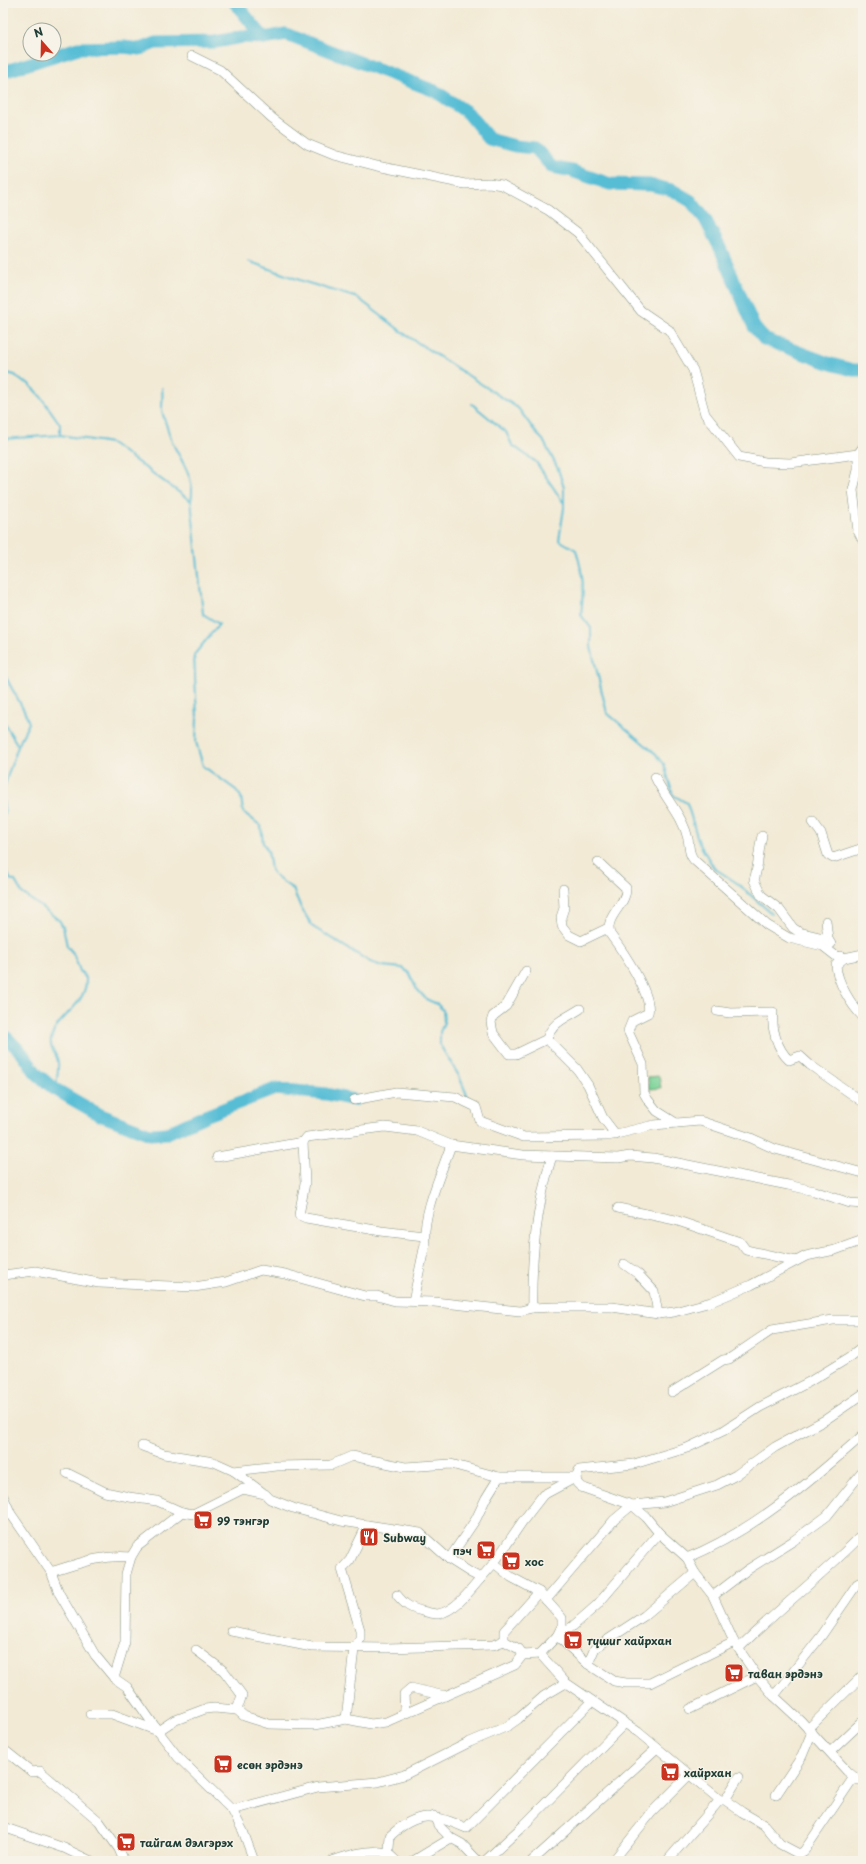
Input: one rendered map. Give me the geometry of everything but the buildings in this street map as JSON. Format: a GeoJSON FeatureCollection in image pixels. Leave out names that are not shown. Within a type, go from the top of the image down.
{"type":"FeatureCollection","features":[{"type":"Feature","properties":{"kind":"street"},"geometry":{"type":"LineString","coordinates":[[192,56],[220,70],[272,118],[307,144],[334,155],[376,166],[464,184],[489,183],[502,185],[548,210],[578,233],[641,311],[669,330],[693,370],[705,414],[740,457],[764,462],[790,463],[860,451],[858,470],[853,490],[858,530],[863,541]]}},
{"type":"Feature","properties":{"kind":"street"},"geometry":{"type":"LineString","coordinates":[[656,778],[661,791],[678,812],[688,838],[689,854],[694,860],[767,925],[789,938],[823,946],[842,959]]}},
{"type":"Feature","properties":{"kind":"street"},"geometry":{"type":"LineString","coordinates":[[813,822],[821,833],[828,855],[833,858],[863,848]]}},
{"type":"Feature","properties":{"kind":"street"},"geometry":{"type":"LineString","coordinates":[[762,836],[758,851],[759,864],[754,880],[761,895],[779,909],[789,924],[799,932],[828,940]]}},
{"type":"Feature","properties":{"kind":"street"},"geometry":{"type":"LineString","coordinates":[[598,862],[626,888],[627,896],[612,916],[608,928],[610,934],[636,974],[650,1005],[648,1013],[632,1021],[628,1031],[643,1064],[644,1093],[657,1111],[676,1123]]}},
{"type":"Feature","properties":{"kind":"street"},"geometry":{"type":"LineString","coordinates":[[563,889],[564,908],[560,917],[562,926],[569,935],[581,942],[608,928]]}},
{"type":"Feature","properties":{"kind":"street"},"geometry":{"type":"LineString","coordinates":[[826,920],[828,940],[842,959]]}},
{"type":"Feature","properties":{"kind":"street"},"geometry":{"type":"LineString","coordinates":[[863,954],[842,959],[836,965],[836,973],[856,1010],[863,1017]]}},
{"type":"Feature","properties":{"kind":"street"},"geometry":{"type":"LineString","coordinates":[[526,972],[506,1006],[493,1016],[491,1022],[493,1033],[509,1054],[516,1054],[547,1039],[550,1030],[555,1024],[580,1009]]}},
{"type":"Feature","properties":{"kind":"street"},"geometry":{"type":"LineString","coordinates":[[717,1011],[737,1013],[773,1012],[777,1045],[781,1053],[789,1060],[800,1056],[810,1065],[863,1102]]}},
{"type":"Feature","properties":{"kind":"street"},"geometry":{"type":"LineString","coordinates":[[547,1039],[577,1069],[588,1085],[603,1118],[616,1135]]}},
{"type":"Feature","properties":{"kind":"street"},"geometry":{"type":"LineString","coordinates":[[354,1100],[396,1092],[455,1097],[476,1107],[480,1120],[524,1137],[616,1135],[654,1125],[700,1121],[751,1138],[775,1149],[863,1173]]}},
{"type":"Feature","properties":{"kind":"street"},"geometry":{"type":"LineString","coordinates":[[217,1158],[302,1142],[306,1137],[386,1127],[417,1131],[451,1145],[523,1154],[618,1158],[630,1156],[653,1158],[788,1184],[850,1203],[863,1204]]}},
{"type":"Feature","properties":{"kind":"street"},"geometry":{"type":"LineString","coordinates":[[302,1142],[305,1183],[299,1215],[306,1218],[381,1231],[424,1236]]}},
{"type":"Feature","properties":{"kind":"street"},"geometry":{"type":"LineString","coordinates":[[413,1301],[425,1244],[424,1236],[431,1202],[451,1145]]}},
{"type":"Feature","properties":{"kind":"street"},"geometry":{"type":"LineString","coordinates":[[532,1308],[531,1272],[540,1205],[552,1156]]}},
{"type":"Feature","properties":{"kind":"street"},"geometry":{"type":"LineString","coordinates":[[618,1208],[675,1220],[740,1242],[746,1250],[796,1262]]}},
{"type":"Feature","properties":{"kind":"street"},"geometry":{"type":"LineString","coordinates":[[3,1275],[35,1272],[99,1283],[194,1287],[226,1282],[261,1270],[286,1274],[364,1296],[378,1296],[395,1301],[413,1301],[520,1311],[532,1308],[612,1306],[658,1314],[711,1302],[751,1285],[806,1256],[835,1250],[863,1240]]}},
{"type":"Feature","properties":{"kind":"street"},"geometry":{"type":"LineString","coordinates":[[624,1264],[638,1274],[654,1291],[658,1314]]}},
{"type":"Feature","properties":{"kind":"street"},"geometry":{"type":"LineString","coordinates":[[672,1392],[723,1360],[729,1359],[772,1330],[833,1320],[863,1320]]}},
{"type":"Feature","properties":{"kind":"street"},"geometry":{"type":"LineString","coordinates":[[540,1654],[566,1683],[624,1724],[638,1732],[689,1775],[722,1800],[764,1825],[780,1844],[796,1858],[804,1851],[861,1780],[774,1696],[757,1676],[737,1645],[713,1596],[686,1558],[659,1533],[646,1517],[632,1505],[581,1487],[577,1483],[576,1477],[579,1470],[634,1464],[687,1448],[723,1431],[760,1407],[809,1382],[850,1358],[863,1347]]}},
{"type":"Feature","properties":{"kind":"street"},"geometry":{"type":"LineString","coordinates":[[546,1600],[614,1520],[632,1505],[664,1502],[717,1485],[736,1475],[775,1447],[825,1420],[863,1394]]}},
{"type":"Feature","properties":{"kind":"street"},"geometry":{"type":"LineString","coordinates":[[686,1558],[708,1549],[750,1524],[814,1478],[863,1434]]}},
{"type":"Feature","properties":{"kind":"street"},"geometry":{"type":"LineString","coordinates":[[142,1446],[164,1454],[214,1462],[234,1472],[270,1499],[304,1511],[367,1525],[420,1533],[449,1558],[470,1573],[480,1578]]}},
{"type":"Feature","properties":{"kind":"street"},"geometry":{"type":"LineString","coordinates":[[234,1472],[277,1466],[331,1465],[352,1456],[405,1467],[451,1464],[499,1477],[576,1477]]}},
{"type":"Feature","properties":{"kind":"street"},"geometry":{"type":"LineString","coordinates":[[713,1596],[747,1570],[793,1542],[827,1516],[863,1471]]}},
{"type":"Feature","properties":{"kind":"street"},"geometry":{"type":"LineString","coordinates":[[67,1473],[105,1492],[129,1498],[157,1501],[182,1512],[193,1514],[243,1490],[265,1494]]}},
{"type":"Feature","properties":{"kind":"street"},"geometry":{"type":"LineString","coordinates":[[449,1558],[476,1519],[486,1498],[499,1477]]}},
{"type":"Feature","properties":{"kind":"street"},"geometry":{"type":"LineString","coordinates":[[397,1595],[405,1605],[436,1614],[445,1612],[464,1596],[494,1563],[522,1522],[543,1495],[576,1477]]}},
{"type":"Feature","properties":{"kind":"street"},"geometry":{"type":"LineString","coordinates":[[3,1496],[11,1514],[51,1572],[59,1593],[95,1654],[114,1678],[128,1687],[178,1757],[232,1810],[243,1831],[254,1861]]}},
{"type":"Feature","properties":{"kind":"street"},"geometry":{"type":"LineString","coordinates":[[114,1678],[125,1642],[126,1574],[131,1557],[137,1547],[182,1512]]}},
{"type":"Feature","properties":{"kind":"street"},"geometry":{"type":"LineString","coordinates":[[346,1719],[355,1646],[360,1639],[360,1630],[342,1570],[350,1560],[367,1525]]}},
{"type":"Feature","properties":{"kind":"street"},"geometry":{"type":"LineString","coordinates":[[158,1731],[173,1721],[205,1709],[226,1708],[237,1710],[244,1716],[269,1724],[315,1725],[346,1719],[371,1724],[386,1722],[515,1665],[523,1655],[540,1654],[557,1636],[573,1626],[596,1605],[659,1533]]}},
{"type":"Feature","properties":{"kind":"street"},"geometry":{"type":"LineString","coordinates":[[557,1636],[588,1664],[620,1683],[650,1683],[737,1645],[841,1557],[863,1534]]}},
{"type":"Feature","properties":{"kind":"street"},"geometry":{"type":"LineString","coordinates":[[51,1572],[87,1560],[119,1556],[131,1557]]}},
{"type":"Feature","properties":{"kind":"street"},"geometry":{"type":"LineString","coordinates":[[494,1563],[511,1577],[539,1592],[562,1618],[562,1626],[557,1636]]}},
{"type":"Feature","properties":{"kind":"street"},"geometry":{"type":"LineString","coordinates":[[588,1664],[595,1648],[644,1616],[695,1572]]}},
{"type":"Feature","properties":{"kind":"street"},"geometry":{"type":"LineString","coordinates":[[774,1696],[822,1635],[857,1584],[863,1581]]}},
{"type":"Feature","properties":{"kind":"street"},"geometry":{"type":"LineString","coordinates":[[504,1641],[504,1631],[539,1592]]}},
{"type":"Feature","properties":{"kind":"street"},"geometry":{"type":"LineString","coordinates":[[231,1631],[312,1647],[355,1646],[387,1648],[493,1645],[504,1641],[519,1648],[523,1655]]}},
{"type":"Feature","properties":{"kind":"street"},"geometry":{"type":"LineString","coordinates":[[196,1650],[224,1672],[242,1695],[237,1710]]}},
{"type":"Feature","properties":{"kind":"street"},"geometry":{"type":"LineString","coordinates":[[776,1795],[802,1756],[810,1731],[863,1675]]}},
{"type":"Feature","properties":{"kind":"street"},"geometry":{"type":"LineString","coordinates":[[690,1709],[757,1676]]}},
{"type":"Feature","properties":{"kind":"street"},"geometry":{"type":"LineString","coordinates":[[232,1810],[318,1787],[378,1782],[404,1775],[470,1742],[508,1726],[544,1696],[566,1683]]}},
{"type":"Feature","properties":{"kind":"street"},"geometry":{"type":"LineString","coordinates":[[405,1713],[404,1694],[411,1688],[445,1696]]}},
{"type":"Feature","properties":{"kind":"street"},"geometry":{"type":"LineString","coordinates":[[466,1828],[592,1701]]}},
{"type":"Feature","properties":{"kind":"street"},"geometry":{"type":"LineString","coordinates":[[90,1714],[112,1714],[158,1731]]}},
{"type":"Feature","properties":{"kind":"street"},"geometry":{"type":"LineString","coordinates":[[831,1751],[863,1721]]}},
{"type":"Feature","properties":{"kind":"street"},"geometry":{"type":"LineString","coordinates":[[485,1861],[524,1826],[624,1724]]}},
{"type":"Feature","properties":{"kind":"street"},"geometry":{"type":"LineString","coordinates":[[532,1861],[657,1748]]}},
{"type":"Feature","properties":{"kind":"street"},"geometry":{"type":"LineString","coordinates":[[3,1749],[32,1772],[40,1771],[99,1821],[119,1849],[124,1861]]}},
{"type":"Feature","properties":{"kind":"street"},"geometry":{"type":"LineString","coordinates":[[613,1861],[652,1812],[689,1775]]}},
{"type":"Feature","properties":{"kind":"street"},"geometry":{"type":"LineString","coordinates":[[667,1861],[722,1800],[739,1777]]}},
{"type":"Feature","properties":{"kind":"street"},"geometry":{"type":"LineString","coordinates":[[388,1857],[390,1836],[398,1828],[416,1818],[434,1816],[449,1820],[466,1828]]}},
{"type":"Feature","properties":{"kind":"street"},"geometry":{"type":"LineString","coordinates":[[434,1816],[438,1824],[451,1838],[462,1844],[478,1861]]}},
{"type":"Feature","properties":{"kind":"street"},"geometry":{"type":"LineString","coordinates":[[3,1827],[64,1848],[91,1861]]}},
{"type":"Feature","properties":{"kind":"street"},"geometry":{"type":"LineString","coordinates":[[462,1844],[467,1836],[466,1828]]}},
{"type":"Feature","properties":{"kind":"street"},"geometry":{"type":"LineString","coordinates":[[413,1861],[451,1838]]}},
{"type":"Feature","properties":{"kind":"street"},"geometry":{"type":"LineString","coordinates":[[332,1861],[367,1851],[396,1861]]}},
{"type":"Feature","properties":{"kind":"green space"},"geometry":{"type":"Polygon","coordinates":[[[659,1076],[661,1088],[649,1089],[648,1077],[659,1076]]]}},
{"type":"Feature","properties":{"kind":"waterway"},"geometry":{"type":"LineString","coordinates":[[235,3],[264,38]]}},
{"type":"Feature","properties":{"kind":"waterway"},"geometry":{"type":"LineString","coordinates":[[3,72],[78,48],[124,47],[140,49],[155,43],[215,42],[242,37],[264,38],[286,34],[435,91],[468,113],[489,139],[515,146],[535,148],[552,167],[572,171],[610,184],[650,185],[672,190],[691,201],[705,219],[720,248],[754,327],[764,339],[831,364],[853,370],[863,370]]}},
{"type":"Feature","properties":{"kind":"waterway"},"geometry":{"type":"LineString","coordinates":[[248,261],[305,282],[358,298],[406,335],[518,408],[543,440],[558,469],[564,488],[564,508],[559,540],[576,550],[579,559],[583,582],[581,615],[591,628],[591,647],[607,713],[656,754],[664,764],[673,795],[687,803],[699,843],[714,868],[737,883],[771,913]]}},
{"type":"Feature","properties":{"kind":"waterway"},"geometry":{"type":"LineString","coordinates":[[3,372],[15,375],[23,382],[28,383],[41,397],[60,424],[60,435]]}},
{"type":"Feature","properties":{"kind":"waterway"},"geometry":{"type":"LineString","coordinates":[[162,388],[163,416],[172,442],[189,475],[192,492],[191,501]]}},
{"type":"Feature","properties":{"kind":"waterway"},"geometry":{"type":"LineString","coordinates":[[472,404],[506,432],[512,445],[536,462],[563,502]]}},
{"type":"Feature","properties":{"kind":"waterway"},"geometry":{"type":"LineString","coordinates":[[3,439],[60,435],[111,443],[191,501],[203,614],[219,624],[194,655],[197,718],[196,742],[203,766],[236,790],[241,797],[243,812],[261,826],[263,843],[268,851],[271,870],[276,877],[293,889],[301,908],[313,927],[370,962],[382,966],[402,968],[409,973],[416,988],[426,999],[437,1004],[443,1010],[444,1022],[440,1032],[440,1045],[459,1076],[469,1100]]}},
{"type":"Feature","properties":{"kind":"waterway"},"geometry":{"type":"LineString","coordinates":[[3,671],[24,710],[29,723],[14,756],[3,791]]}},
{"type":"Feature","properties":{"kind":"waterway"},"geometry":{"type":"LineString","coordinates":[[3,721],[17,744]]}},
{"type":"Feature","properties":{"kind":"waterway"},"geometry":{"type":"LineString","coordinates":[[3,801],[5,814],[3,816]]}},
{"type":"Feature","properties":{"kind":"waterway"},"geometry":{"type":"LineString","coordinates":[[3,862],[10,879],[15,881],[22,893],[59,920],[63,927],[67,946],[73,953],[80,971],[86,978],[82,996],[53,1032],[51,1046],[58,1062],[56,1090]]}},
{"type":"Feature","properties":{"kind":"waterway"},"geometry":{"type":"LineString","coordinates":[[3,1034],[22,1053],[36,1073],[53,1088],[100,1115],[150,1134],[167,1133],[205,1116],[275,1089],[326,1094],[354,1100]]}},
{"type":"Feature","properties":{"kind":"place","name":"99 тэнгэр"},"geometry":{"type":"Point","coordinates":[203,1520]}},
{"type":"Feature","properties":{"kind":"place","name":"Subway"},"geometry":{"type":"Point","coordinates":[369,1537]}},
{"type":"Feature","properties":{"kind":"place","name":"пэч"},"geometry":{"type":"Point","coordinates":[486,1550]}},
{"type":"Feature","properties":{"kind":"place","name":"хос"},"geometry":{"type":"Point","coordinates":[511,1561]}},
{"type":"Feature","properties":{"kind":"place","name":"түшиг хайрхан"},"geometry":{"type":"Point","coordinates":[573,1640]}},
{"type":"Feature","properties":{"kind":"place","name":"таван эрдэнэ"},"geometry":{"type":"Point","coordinates":[734,1673]}},
{"type":"Feature","properties":{"kind":"place","name":"есөн эрдэнэ"},"geometry":{"type":"Point","coordinates":[223,1764]}},
{"type":"Feature","properties":{"kind":"place","name":"хайрхан"},"geometry":{"type":"Point","coordinates":[670,1772]}},
{"type":"Feature","properties":{"kind":"place","name":"тайгам дэлгэрэх"},"geometry":{"type":"Point","coordinates":[126,1842]}}]}
